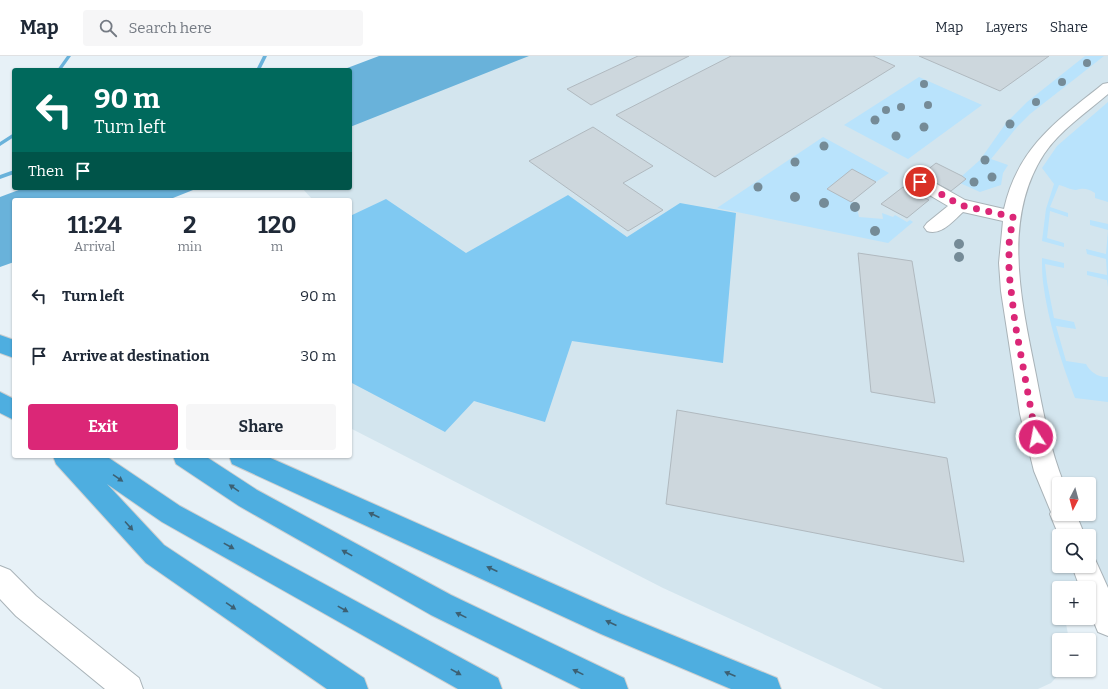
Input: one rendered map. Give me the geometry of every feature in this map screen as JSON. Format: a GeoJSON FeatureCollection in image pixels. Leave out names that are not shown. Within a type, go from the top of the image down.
{"type":"FeatureCollection","features":[{"type":"Feature","properties":{"kind":"highway"},"geometry":{"type":"LineString","coordinates":[[0,343],[12,349]]}},
{"type":"Feature","properties":{"kind":"highway"},"geometry":{"type":"LineString","coordinates":[[0,402],[12,409]]}},
{"type":"Feature","properties":{"kind":"highway"},"geometry":{"type":"LineString","coordinates":[[67,458],[155,554],[353,689]]}},
{"type":"Feature","properties":{"kind":"highway"},"geometry":{"type":"LineString","coordinates":[[89,458],[171,514],[487,689]]}},
{"type":"Feature","properties":{"kind":"highway"},"geometry":{"type":"LineString","coordinates":[[189,458],[248,498],[441,605],[613,689]]}},
{"type":"Feature","properties":{"kind":"highway"},"geometry":{"type":"LineString","coordinates":[[245,458],[611,624],[766,689]]}},
{"type":"Feature","properties":{"kind":"street"},"geometry":{"type":"LineString","coordinates":[[1052,483],[1036,437],[1015,323],[1009,273],[1009,244],[1014,206],[1026,171],[1036,154],[1049,137],[1108,87]]}},
{"type":"Feature","properties":{"kind":"street"},"geometry":{"type":"LineString","coordinates":[[920,182],[960,205],[1013,217]]}},
{"type":"Feature","properties":{"kind":"street"},"geometry":{"type":"LineString","coordinates":[[933,227],[960,205]]}},
{"type":"Feature","properties":{"kind":"street"},"geometry":{"type":"LineString","coordinates":[[1088,573],[1108,622]]}},
{"type":"Feature","properties":{"kind":"street"},"geometry":{"type":"LineString","coordinates":[[0,580],[26,606],[128,689]]}},
{"type":"Feature","properties":{"kind":"shaded area"},"geometry":{"type":"Polygon","coordinates":[[[379,56],[529,56],[352,126],[352,68],[347,68],[379,56]]]}},
{"type":"Feature","properties":{"kind":"shaded area"},"geometry":{"type":"Polygon","coordinates":[[[495,56],[1108,56],[1108,614],[1096,598],[1096,581],[1052,581],[1052,625],[1066,625],[1068,633],[1052,633],[1052,677],[1057,677],[1051,683],[1038,689],[883,689],[663,588],[352,429],[352,198],[311,198],[304,190],[352,190],[352,112],[495,56]]]}},
{"type":"Feature","properties":{"kind":"shaded area"},"geometry":{"type":"Polygon","coordinates":[[[1085,56],[1104,56],[1030,114],[1017,127],[991,159],[1008,165],[1003,173],[1001,185],[980,192],[960,183],[966,179],[962,176],[980,160],[1006,123],[1027,102],[1085,56]]]}},
{"type":"Feature","properties":{"kind":"shaded area"},"geometry":{"type":"Polygon","coordinates":[[[919,77],[982,105],[908,159],[844,125],[919,77]]]}},
{"type":"Feature","properties":{"kind":"shaded area"},"geometry":{"type":"Polygon","coordinates":[[[1108,102],[1108,202],[1095,198],[1095,193],[1087,189],[1074,190],[1059,185],[1050,207],[1068,213],[1068,217],[1050,211],[1047,238],[1064,243],[1064,247],[1042,241],[1046,209],[1054,184],[1042,168],[1057,146],[1108,102]]]}},
{"type":"Feature","properties":{"kind":"shaded area"},"geometry":{"type":"Polygon","coordinates":[[[823,137],[889,173],[876,182],[852,169],[827,189],[856,204],[859,217],[883,219],[882,213],[893,217],[895,215],[907,222],[910,220],[913,222],[888,243],[717,208],[823,137]]]}},
{"type":"Feature","properties":{"kind":"shaded area"},"geometry":{"type":"Polygon","coordinates":[[[19,190],[193,190],[173,198],[12,198],[12,263],[0,267],[0,197],[19,190]]]}},
{"type":"Feature","properties":{"kind":"shaded area"},"geometry":{"type":"Polygon","coordinates":[[[568,195],[627,237],[680,203],[736,213],[723,363],[572,341],[545,422],[474,401],[445,432],[352,383],[352,215],[386,199],[466,253],[568,195]]]}},
{"type":"Feature","properties":{"kind":"shaded area"},"geometry":{"type":"Polygon","coordinates":[[[1090,220],[1108,224],[1108,230],[1090,225],[1090,220]]]}},
{"type":"Feature","properties":{"kind":"shaded area"},"geometry":{"type":"Polygon","coordinates":[[[1108,230],[1108,287],[1107,280],[1087,275],[1087,271],[1107,275],[1106,259],[1087,254],[1086,249],[1106,254],[1108,230]]]}},
{"type":"Feature","properties":{"kind":"shaded area"},"geometry":{"type":"Polygon","coordinates":[[[1042,258],[1064,263],[1064,268],[1045,264],[1054,318],[1074,322],[1076,329],[1056,326],[1066,361],[1086,364],[1095,374],[1101,377],[1108,377],[1108,402],[1075,398],[1060,356],[1048,312],[1042,273],[1042,258]]]}},
{"type":"Feature","properties":{"kind":"building"},"geometry":{"type":"Polygon","coordinates":[[[638,56],[689,56],[591,105],[567,89],[638,56]]]}},
{"type":"Feature","properties":{"kind":"building"},"geometry":{"type":"Polygon","coordinates":[[[731,56],[873,56],[895,66],[715,177],[616,115],[731,56]]]}},
{"type":"Feature","properties":{"kind":"building"},"geometry":{"type":"Polygon","coordinates":[[[919,56],[1049,56],[1000,91],[919,56]]]}},
{"type":"Feature","properties":{"kind":"building"},"geometry":{"type":"Polygon","coordinates":[[[593,127],[653,166],[623,183],[663,210],[628,231],[529,161],[593,127]]]}},
{"type":"Feature","properties":{"kind":"building"},"geometry":{"type":"Polygon","coordinates":[[[936,163],[966,179],[951,191],[921,175],[936,163]]]}},
{"type":"Feature","properties":{"kind":"building"},"geometry":{"type":"Polygon","coordinates":[[[852,169],[876,182],[851,202],[827,189],[852,169]]]}},
{"type":"Feature","properties":{"kind":"building"},"geometry":{"type":"Polygon","coordinates":[[[903,187],[929,200],[907,218],[881,204],[903,187]]]}},
{"type":"Feature","properties":{"kind":"building"},"geometry":{"type":"Polygon","coordinates":[[[858,253],[912,261],[935,403],[871,392],[858,253]]]}},
{"type":"Feature","properties":{"kind":"building"},"geometry":{"type":"Polygon","coordinates":[[[677,410],[947,458],[964,562],[666,504],[677,410]]]}},
{"type":"Feature","properties":{"kind":"waterway"},"geometry":{"type":"LineString","coordinates":[[60,68],[69,56]]}},
{"type":"Feature","properties":{"kind":"waterway"},"geometry":{"type":"LineString","coordinates":[[259,68],[265,56]]}},
{"type":"Feature","properties":{"kind":"waterway"},"geometry":{"type":"LineString","coordinates":[[0,144],[12,136]]}},
{"type":"Feature","properties":{"kind":"waterway"},"geometry":{"type":"LineString","coordinates":[[0,177],[12,173]]}},
{"type":"Feature","properties":{"kind":"route"},"geometry":{"type":"LineString","coordinates":[[920,182],[960,205],[1013,217],[1009,244],[1009,273],[1015,323],[1036,437]]}}]}
